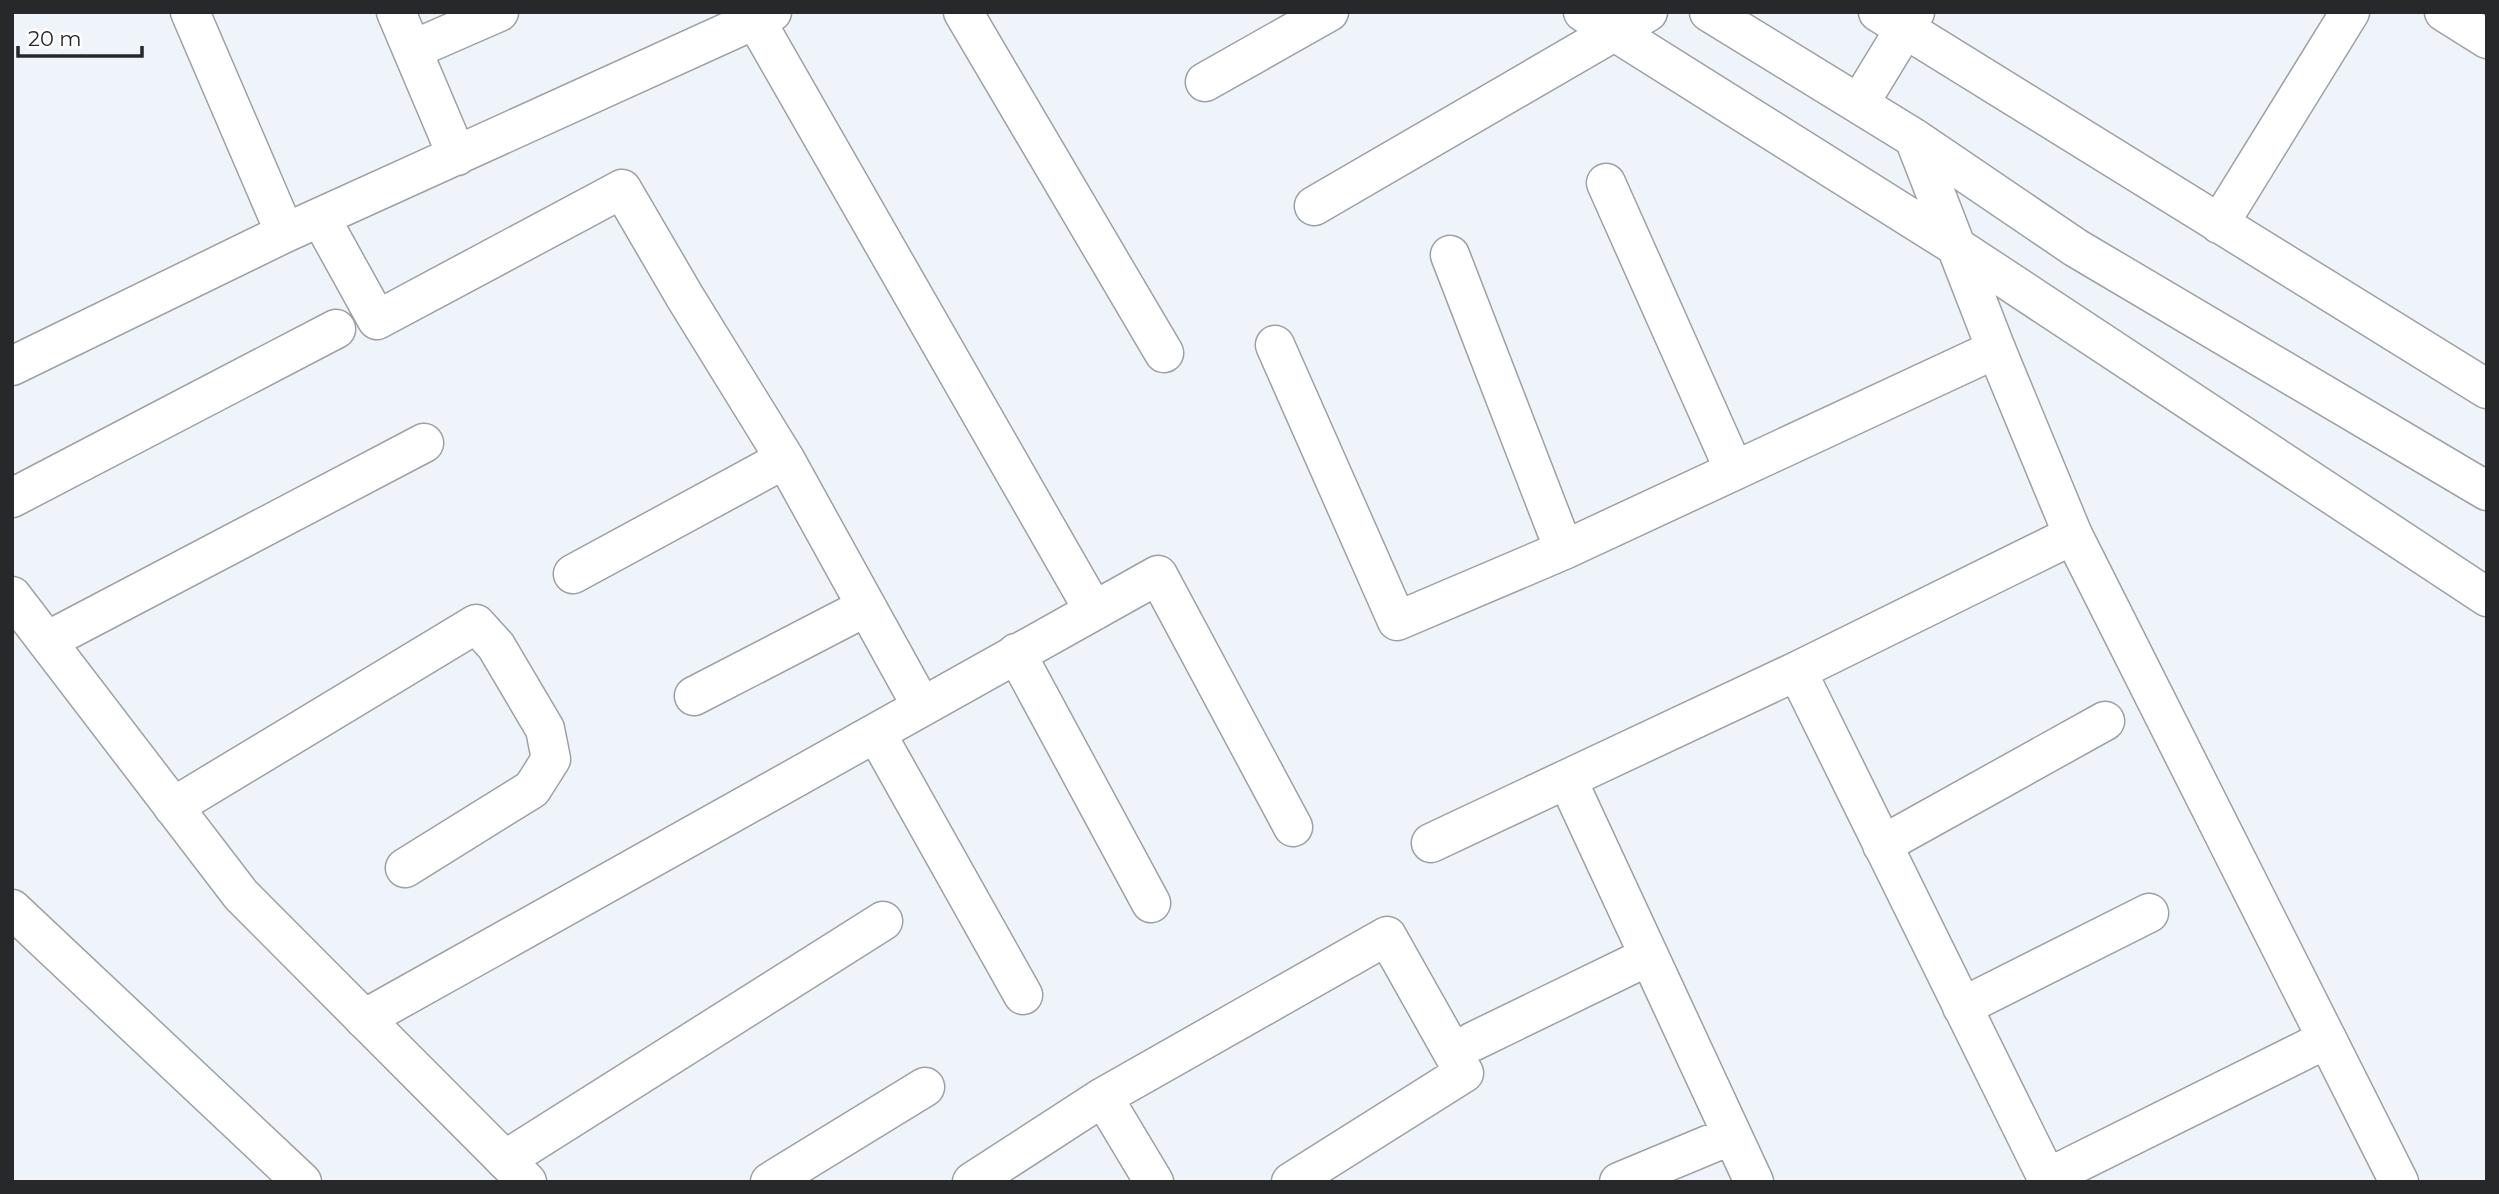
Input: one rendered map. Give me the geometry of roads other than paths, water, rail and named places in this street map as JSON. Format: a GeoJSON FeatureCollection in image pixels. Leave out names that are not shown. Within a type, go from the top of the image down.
{"type":"FeatureCollection","features":[{"type":"Feature","properties":{"kind":"street"},"geometry":{"type":"LineString","coordinates":[[190,12],[285,233]]}},
{"type":"Feature","properties":{"kind":"street"},"geometry":{"type":"LineString","coordinates":[[396,12],[457,156]]}},
{"type":"Feature","properties":{"kind":"street"},"geometry":{"type":"LineString","coordinates":[[412,50],[499,12]]}},
{"type":"Feature","properties":{"kind":"street"},"geometry":{"type":"LineString","coordinates":[[963,12],[1164,353]]}},
{"type":"Feature","properties":{"kind":"street"},"geometry":{"type":"LineString","coordinates":[[1205,82],[1328,12]]}},
{"type":"Feature","properties":{"kind":"street"},"geometry":{"type":"LineString","coordinates":[[1314,206],[1598,22],[1648,12]]}},
{"type":"Feature","properties":{"kind":"street"},"geometry":{"type":"LineString","coordinates":[[1709,12],[1914,138],[2076,248],[2487,491]]}},
{"type":"Feature","properties":{"kind":"street"},"geometry":{"type":"LineString","coordinates":[[2219,224],[2350,12]]}},
{"type":"Feature","properties":{"kind":"street"},"geometry":{"type":"LineString","coordinates":[[2444,12],[2487,39]]}},
{"type":"Feature","properties":{"kind":"street"},"geometry":{"type":"LineString","coordinates":[[12,366],[285,233],[764,17],[1094,611]]}},
{"type":"Feature","properties":{"kind":"street"},"geometry":{"type":"LineString","coordinates":[[1859,104],[1899,18],[2219,224],[2487,389]]}},
{"type":"Feature","properties":{"kind":"street"},"geometry":{"type":"LineString","coordinates":[[1598,22],[1957,247],[2487,597]]}},
{"type":"Feature","properties":{"kind":"street"},"geometry":{"type":"LineString","coordinates":[[1914,138],[1996,349],[2073,535],[2399,1182]]}},
{"type":"Feature","properties":{"kind":"street"},"geometry":{"type":"LineString","coordinates":[[1606,183],[1734,470]]}},
{"type":"Feature","properties":{"kind":"street"},"geometry":{"type":"LineString","coordinates":[[320,217],[377,320],[622,189],[785,459],[922,707]]}},
{"type":"Feature","properties":{"kind":"street"},"geometry":{"type":"LineString","coordinates":[[1450,255],[1564,550]]}},
{"type":"Feature","properties":{"kind":"street"},"geometry":{"type":"LineString","coordinates":[[12,498],[336,329]]}},
{"type":"Feature","properties":{"kind":"street"},"geometry":{"type":"LineString","coordinates":[[1275,345],[1396,621],[1564,550],[1996,349]]}},
{"type":"Feature","properties":{"kind":"street"},"geometry":{"type":"LineString","coordinates":[[47,641],[424,443]]}},
{"type":"Feature","properties":{"kind":"street"},"geometry":{"type":"LineString","coordinates":[[573,574],[785,459]]}},
{"type":"Feature","properties":{"kind":"street"},"geometry":{"type":"LineString","coordinates":[[1431,843],[1797,671],[2073,535]]}},
{"type":"Feature","properties":{"kind":"street"},"geometry":{"type":"LineString","coordinates":[[364,1019],[1158,575],[1293,827]]}},
{"type":"Feature","properties":{"kind":"street"},"geometry":{"type":"LineString","coordinates":[[12,596],[241,894],[516,1171],[883,921]]}},
{"type":"Feature","properties":{"kind":"street"},"geometry":{"type":"LineString","coordinates":[[694,696],[866,607]]}},
{"type":"Feature","properties":{"kind":"street"},"geometry":{"type":"LineString","coordinates":[[173,807],[476,624],[496,646],[545,729],[551,759],[532,789],[405,867]]}},
{"type":"Feature","properties":{"kind":"street"},"geometry":{"type":"LineString","coordinates":[[1016,653],[1150,903]]}},
{"type":"Feature","properties":{"kind":"street"},"geometry":{"type":"LineString","coordinates":[[1797,671],[2048,1180],[2327,1039]]}},
{"type":"Feature","properties":{"kind":"street"},"geometry":{"type":"LineString","coordinates":[[1882,845],[2105,721]]}},
{"type":"Feature","properties":{"kind":"street"},"geometry":{"type":"LineString","coordinates":[[876,733],[1023,995]]}},
{"type":"Feature","properties":{"kind":"street"},"geometry":{"type":"LineString","coordinates":[[1567,779],[1754,1182]]}},
{"type":"Feature","properties":{"kind":"street"},"geometry":{"type":"LineString","coordinates":[[12,909],[302,1182]]}},
{"type":"Feature","properties":{"kind":"street"},"geometry":{"type":"LineString","coordinates":[[1962,1007],[2149,913]]}},
{"type":"Feature","properties":{"kind":"street"},"geometry":{"type":"LineString","coordinates":[[972,1182],[1103,1097],[1387,936],[1464,1073],[1291,1182]]}},
{"type":"Feature","properties":{"kind":"street"},"geometry":{"type":"LineString","coordinates":[[1472,1042],[1649,956]]}},
{"type":"Feature","properties":{"kind":"street"},"geometry":{"type":"LineString","coordinates":[[770,1182],[925,1087]]}},
{"type":"Feature","properties":{"kind":"street"},"geometry":{"type":"LineString","coordinates":[[1103,1097],[1154,1182]]}},
{"type":"Feature","properties":{"kind":"street"},"geometry":{"type":"LineString","coordinates":[[1619,1182],[1732,1135]]}}]}
